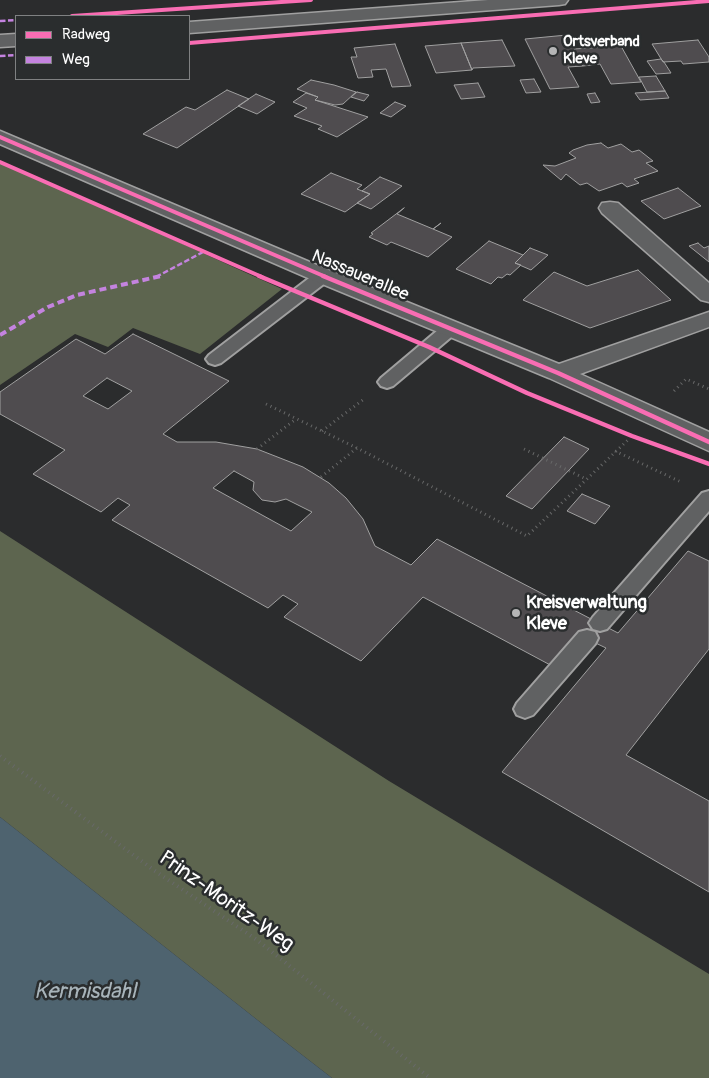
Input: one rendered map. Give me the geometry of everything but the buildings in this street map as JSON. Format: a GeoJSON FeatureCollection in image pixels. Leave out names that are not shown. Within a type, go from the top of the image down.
{"type":"FeatureCollection","features":[{"type":"Feature","properties":{"kind":"street"},"geometry":{"type":"LineString","coordinates":[[190,28],[559,0]]}},
{"type":"Feature","properties":{"kind":"street"},"geometry":{"type":"LineString","coordinates":[[0,41],[15,40]]}},
{"type":"Feature","properties":{"kind":"street","name":"Nassauerallee"},"geometry":{"type":"LineString","coordinates":[[0,137],[323,276],[558,374],[709,442]]}},
{"type":"Feature","properties":{"kind":"street"},"geometry":{"type":"LineString","coordinates":[[610,208],[709,295]]}},
{"type":"Feature","properties":{"kind":"street"},"geometry":{"type":"LineString","coordinates":[[558,374],[709,319]]}},
{"type":"Feature","properties":{"kind":"lane"},"geometry":{"type":"LineString","coordinates":[[214,358],[323,276]]}},
{"type":"Feature","properties":{"kind":"lane"},"geometry":{"type":"LineString","coordinates":[[387,382],[450,329]]}},
{"type":"Feature","properties":{"kind":"lane"},"geometry":{"type":"LineString","coordinates":[[525,709],[709,498]]}},
{"type":"Feature","properties":{"kind":"path"},"geometry":{"type":"LineString","coordinates":[[266,404],[357,448],[527,536],[615,450],[632,436],[686,379],[709,389]]}},
{"type":"Feature","properties":{"kind":"path"},"geometry":{"type":"LineString","coordinates":[[322,431],[387,382]]}},
{"type":"Feature","properties":{"kind":"path"},"geometry":{"type":"LineString","coordinates":[[257,449],[297,419]]}},
{"type":"Feature","properties":{"kind":"path"},"geometry":{"type":"LineString","coordinates":[[321,477],[357,448]]}},
{"type":"Feature","properties":{"kind":"path"},"geometry":{"type":"LineString","coordinates":[[524,449],[587,479]]}},
{"type":"Feature","properties":{"kind":"path"},"geometry":{"type":"LineString","coordinates":[[615,450],[683,483]]}},
{"type":"Feature","properties":{"kind":"green space"},"geometry":{"type":"Polygon","coordinates":[[[0,161],[282,289],[200,354],[133,328],[108,347],[75,334],[0,385],[0,161]]]}},
{"type":"Feature","properties":{"kind":"green space"},"geometry":{"type":"Polygon","coordinates":[[[0,531],[389,781],[709,974],[709,1078],[332,1078],[0,817],[0,531]]]}},
{"type":"Feature","properties":{"kind":"water","name":"Kermisdahl"},"geometry":{"type":"Polygon","coordinates":[[[0,817],[279,1037],[332,1078],[0,1078],[0,817]]]}},
{"type":"Feature","properties":{"kind":"marked path"},"geometry":{"type":"LineString","coordinates":[[0,21],[15,20]]}},
{"type":"Feature","properties":{"kind":"marked path"},"geometry":{"type":"LineString","coordinates":[[0,56],[15,55]]}},
{"type":"Feature","properties":{"kind":"marked path"},"geometry":{"type":"LineString","coordinates":[[0,335],[48,307],[77,295],[161,276],[205,251]]}},
{"type":"Feature","properties":{"kind":"cycle path"},"geometry":{"type":"LineString","coordinates":[[87,15],[311,0]]}},
{"type":"Feature","properties":{"kind":"cycle path"},"geometry":{"type":"LineString","coordinates":[[190,43],[709,1]]}},
{"type":"Feature","properties":{"kind":"cycle path"},"geometry":{"type":"LineString","coordinates":[[0,137],[323,276],[558,373],[709,442]]}},
{"type":"Feature","properties":{"kind":"cycle path"},"geometry":{"type":"LineString","coordinates":[[0,162],[300,294],[429,347],[527,393],[632,436],[709,464]]}},
{"type":"Feature","properties":{"kind":"place","name":"Ortsverband Kleve"},"geometry":{"type":"Point","coordinates":[553,51]}},
{"type":"Feature","properties":{"kind":"place","name":"Kreisverwaltung Kleve"},"geometry":{"type":"Point","coordinates":[516,613]}}]}
